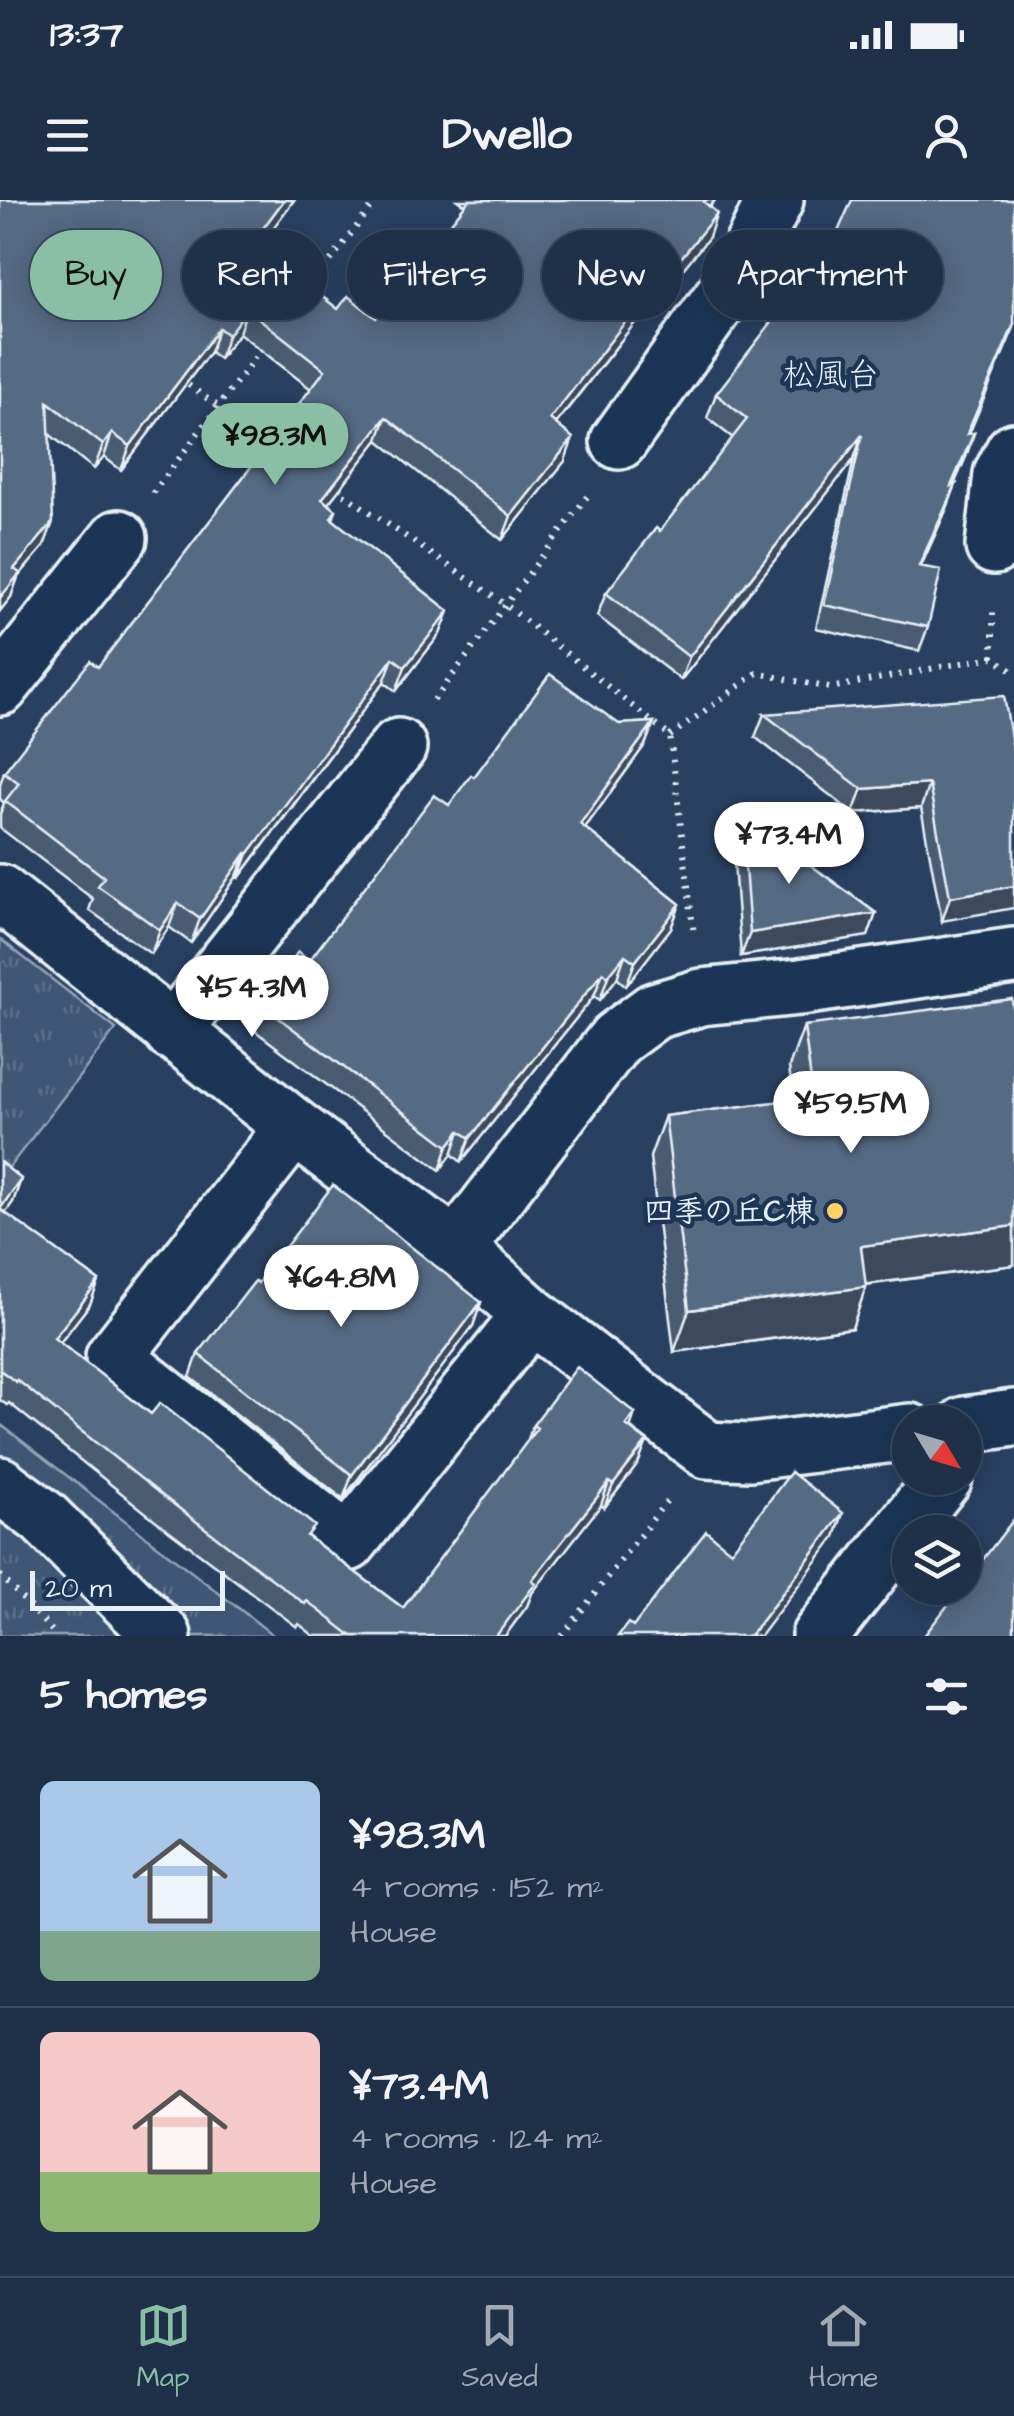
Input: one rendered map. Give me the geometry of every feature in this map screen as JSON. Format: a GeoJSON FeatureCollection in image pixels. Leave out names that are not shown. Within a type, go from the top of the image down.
{"type":"FeatureCollection","features":[{"type":"Feature","properties":{"kind":"street"},"geometry":{"type":"LineString","coordinates":[[619,441],[740,272],[775,200]]}},
{"type":"Feature","properties":{"kind":"street"},"geometry":{"type":"LineString","coordinates":[[994,546],[1002,474],[1014,452]]}},
{"type":"Feature","properties":{"kind":"street"},"geometry":{"type":"LineString","coordinates":[[0,687],[119,538]]}},
{"type":"Feature","properties":{"kind":"street"},"geometry":{"type":"LineString","coordinates":[[172,1032],[398,747]]}},
{"type":"Feature","properties":{"kind":"street"},"geometry":{"type":"LineString","coordinates":[[0,893],[294,1127],[456,1248],[530,1315],[707,1450],[750,1452],[892,1434]]}},
{"type":"Feature","properties":{"kind":"street"},"geometry":{"type":"LineString","coordinates":[[456,1248],[616,1038],[654,1011],[701,997],[1014,956]]}},
{"type":"Feature","properties":{"kind":"street"},"geometry":{"type":"LineString","coordinates":[[294,1127],[114,1358],[348,1544],[530,1315]]}},
{"type":"Feature","properties":{"kind":"street"},"geometry":{"type":"LineString","coordinates":[[0,1485],[43,1517],[164,1636]]}},
{"type":"Feature","properties":{"kind":"street"},"geometry":{"type":"LineString","coordinates":[[820,1636],[931,1495]]}},
{"type":"Feature","properties":{"kind":"path"},"geometry":{"type":"LineString","coordinates":[[327,265],[378,200]]}},
{"type":"Feature","properties":{"kind":"path"},"geometry":{"type":"LineString","coordinates":[[119,538],[274,333]]}},
{"type":"Feature","properties":{"kind":"path"},"geometry":{"type":"LineString","coordinates":[[170,372],[281,451]]}},
{"type":"Feature","properties":{"kind":"path"},"geometry":{"type":"LineString","coordinates":[[398,747],[604,475],[619,441]]}},
{"type":"Feature","properties":{"kind":"path"},"geometry":{"type":"LineString","coordinates":[[329,484],[506,605],[670,736],[701,997]]}},
{"type":"Feature","properties":{"kind":"path"},"geometry":{"type":"LineString","coordinates":[[670,736],[757,673],[830,688],[992,657],[1014,672]]}},
{"type":"Feature","properties":{"kind":"path"},"geometry":{"type":"LineString","coordinates":[[562,1636],[707,1450]]}},
{"type":"Feature","properties":{"kind":"path"},"geometry":{"type":"LineString","coordinates":[[0,1575],[56,1636]]}},
{"type":"Feature","properties":{"kind":"green space"},"geometry":{"type":"Polygon","coordinates":[[[0,939],[116,1029],[0,1179],[0,939]]]}},
{"type":"Feature","properties":{"kind":"green space"},"geometry":{"type":"Polygon","coordinates":[[[0,1424],[246,1614],[274,1636],[0,1636],[0,1424]]]}},
{"type":"Feature","properties":{"kind":"building"},"geometry":{"type":"Polygon","coordinates":[[[0,200],[284,200],[262,230],[182,230],[182,320],[239,320],[228,335],[219,328],[130,446],[112,433],[103,445],[48,402],[53,522],[14,569],[20,573],[0,598],[0,200]]]}},
{"type":"Feature","properties":{"kind":"building"},"geometry":{"type":"Polygon","coordinates":[[[469,200],[705,200],[717,213],[682,257],[682,230],[542,230],[542,320],[627,320],[550,419],[573,438],[511,516],[386,417],[322,499],[336,510],[331,518],[449,611],[405,667],[393,658],[200,919],[178,903],[160,930],[98,886],[104,877],[5,801],[19,783],[4,772],[90,661],[98,667],[325,370],[261,320],[327,320],[327,301],[338,309],[347,297],[347,320],[522,320],[522,230],[445,230],[469,200]]]}},
{"type":"Feature","properties":{"kind":"building"},"geometry":{"type":"Polygon","coordinates":[[[852,200],[1014,200],[1014,324],[967,434],[974,433],[951,486],[956,484],[919,566],[941,570],[928,627],[824,605],[862,435],[689,657],[606,593],[747,419],[716,394],[773,320],[943,320],[943,230],[839,230],[852,200]]]}},
{"type":"Feature","properties":{"kind":"building"},"geometry":{"type":"Polygon","coordinates":[[[550,674],[619,724],[654,722],[580,824],[680,904],[635,962],[625,955],[608,976],[603,972],[470,1138],[460,1131],[448,1146],[259,1003],[298,952],[309,961],[434,795],[449,805],[471,775],[474,777],[550,674]]]}},
{"type":"Feature","properties":{"kind":"building"},"geometry":{"type":"Polygon","coordinates":[[[1004,696],[1014,755],[1014,886],[950,897],[929,784],[862,789],[764,714],[1004,696]]]}},
{"type":"Feature","properties":{"kind":"building"},"geometry":{"type":"Polygon","coordinates":[[[741,814],[876,913],[750,933],[741,814]]]}},
{"type":"Feature","properties":{"kind":"building","name":"四季の丘C棟"},"geometry":{"type":"Polygon","coordinates":[[[1012,999],[1014,1226],[861,1246],[866,1287],[689,1310],[665,1116],[813,1097],[804,1026],[1012,999]]]}},
{"type":"Feature","properties":{"kind":"building"},"geometry":{"type":"Polygon","coordinates":[[[0,1162],[21,1179],[0,1209],[0,1162]]]}},
{"type":"Feature","properties":{"kind":"building"},"geometry":{"type":"Polygon","coordinates":[[[333,1185],[481,1302],[352,1475],[198,1354],[333,1185]]]}},
{"type":"Feature","properties":{"kind":"building"},"geometry":{"type":"Polygon","coordinates":[[[0,1209],[99,1281],[54,1338],[151,1414],[160,1403],[315,1526],[307,1536],[403,1608],[537,1428],[533,1425],[577,1367],[635,1413],[626,1425],[647,1441],[613,1485],[609,1482],[532,1580],[536,1583],[496,1636],[352,1636],[0,1370],[0,1209]]]}},
{"type":"Feature","properties":{"kind":"building"},"geometry":{"type":"Polygon","coordinates":[[[791,1472],[843,1513],[750,1636],[618,1636],[628,1623],[633,1627],[706,1531],[731,1551],[791,1472]]]}},
{"type":"Feature","properties":{"kind":"building"},"geometry":{"type":"Polygon","coordinates":[[[1014,1519],[1014,1636],[924,1636],[948,1605],[982,1605],[982,1561],[1014,1519]]]}},
{"type":"Feature","properties":{"kind":"place","name":"四季の丘C棟"},"geometry":{"type":"Point","coordinates":[835,1211]}},
{"type":"Feature","properties":{"kind":"district","name":"松風台"},"geometry":{"type":"Point","coordinates":[831,374]}}]}
